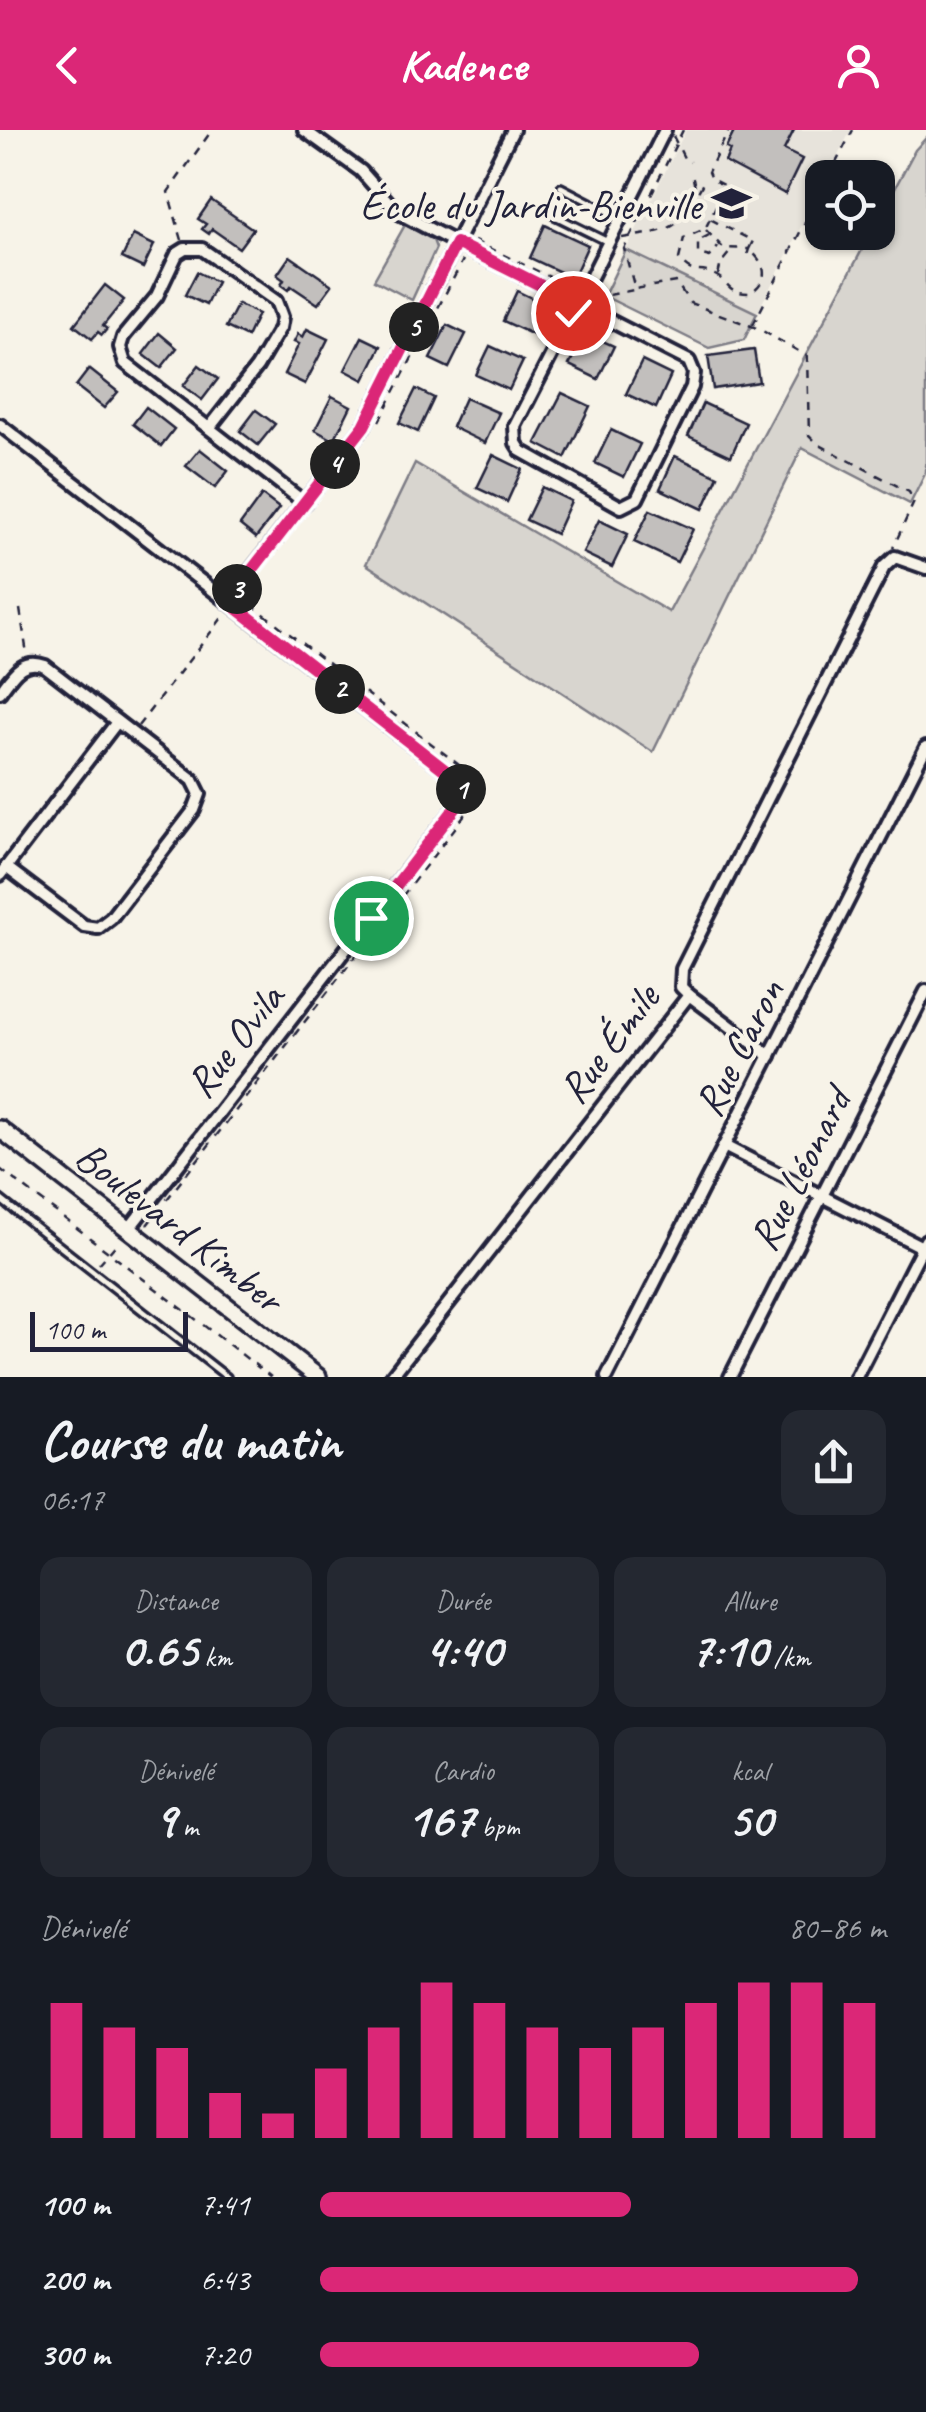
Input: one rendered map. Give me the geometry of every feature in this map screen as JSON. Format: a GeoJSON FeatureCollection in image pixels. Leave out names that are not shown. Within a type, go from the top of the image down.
{"type":"FeatureCollection","features":[{"type":"Feature","properties":{"kind":"street"},"geometry":{"type":"LineString","coordinates":[[304,130],[360,171],[398,212],[456,243],[578,304],[689,361],[694,374],[692,387],[637,499],[621,507],[521,451],[515,426],[578,304],[608,242],[669,133]]}},
{"type":"Feature","properties":{"kind":"street"},"geometry":{"type":"LineString","coordinates":[[0,425],[227,606],[364,426],[513,130]]}},
{"type":"Feature","properties":{"kind":"street"},"geometry":{"type":"LineString","coordinates":[[210,428],[258,365],[282,319],[276,301],[202,249],[194,248],[178,254],[156,296],[124,336],[120,346],[125,363],[305,503]]}},
{"type":"Feature","properties":{"kind":"street"},"geometry":{"type":"LineString","coordinates":[[895,557],[926,568]]}},
{"type":"Feature","properties":{"kind":"street","name":"Rue Émile"},"geometry":{"type":"LineString","coordinates":[[391,1377],[689,995],[680,978],[686,958],[884,567],[895,557]]}},
{"type":"Feature","properties":{"kind":"street","name":"Rue Ovila"},"geometry":{"type":"LineString","coordinates":[[124,1234],[457,806],[461,794],[460,785],[450,774],[227,606]]}},
{"type":"Feature","properties":{"kind":"street"},"geometry":{"type":"LineString","coordinates":[[0,692],[22,666],[37,663],[117,722],[192,780],[200,794],[194,810],[111,918],[98,928],[84,926],[3,871],[117,722]]}},
{"type":"Feature","properties":{"kind":"street","name":"Rue Caron"},"geometry":{"type":"LineString","coordinates":[[607,1377],[926,747]]}},
{"type":"Feature","properties":{"kind":"street","name":"Rue Léonard"},"geometry":{"type":"LineString","coordinates":[[730,1377],[926,991]]}},
{"type":"Feature","properties":{"kind":"street"},"geometry":{"type":"LineString","coordinates":[[689,995],[770,1056]]}},
{"type":"Feature","properties":{"kind":"street","name":"Boulevard Kimber"},"geometry":{"type":"LineString","coordinates":[[0,1129],[124,1234],[318,1377]]}},
{"type":"Feature","properties":{"kind":"street"},"geometry":{"type":"LineString","coordinates":[[724,1146],[925,1245],[856,1377]]}},
{"type":"Feature","properties":{"kind":"lane"},"geometry":{"type":"LineString","coordinates":[[561,187],[621,218]]}},
{"type":"Feature","properties":{"kind":"lane"},"geometry":{"type":"LineString","coordinates":[[547,212],[608,242]]}},
{"type":"Feature","properties":{"kind":"lane"},"geometry":{"type":"LineString","coordinates":[[0,1199],[227,1377]]}},
{"type":"Feature","properties":{"kind":"path"},"geometry":{"type":"LineString","coordinates":[[183,241],[168,192],[212,130]]}},
{"type":"Feature","properties":{"kind":"path"},"geometry":{"type":"LineString","coordinates":[[635,289],[624,250],[683,130]]}},
{"type":"Feature","properties":{"kind":"path"},"geometry":{"type":"LineString","coordinates":[[708,170],[729,130]]}},
{"type":"Feature","properties":{"kind":"path"},"geometry":{"type":"LineString","coordinates":[[837,160],[853,130]]}},
{"type":"Feature","properties":{"kind":"path"},"geometry":{"type":"LineString","coordinates":[[669,133],[690,162]]}},
{"type":"Feature","properties":{"kind":"path"},"geometry":{"type":"LineString","coordinates":[[700,166],[708,170],[711,179],[725,186],[705,228],[684,238],[679,259],[690,271],[718,276],[727,288],[740,293],[750,294],[758,288],[765,271],[763,261],[749,249],[719,246],[705,228]]}},
{"type":"Feature","properties":{"kind":"path"},"geometry":{"type":"LineString","coordinates":[[694,178],[696,195]]}},
{"type":"Feature","properties":{"kind":"path"},"geometry":{"type":"LineString","coordinates":[[622,238],[678,224],[704,180]]}},
{"type":"Feature","properties":{"kind":"path"},"geometry":{"type":"LineString","coordinates":[[710,219],[753,241],[746,259]]}},
{"type":"Feature","properties":{"kind":"path"},"geometry":{"type":"LineString","coordinates":[[752,326],[805,222]]}},
{"type":"Feature","properties":{"kind":"path"},"geometry":{"type":"LineString","coordinates":[[709,235],[698,242],[698,254],[710,257],[719,246]]}},
{"type":"Feature","properties":{"kind":"path"},"geometry":{"type":"LineString","coordinates":[[472,241],[477,240],[574,288]]}},
{"type":"Feature","properties":{"kind":"path"},"geometry":{"type":"LineString","coordinates":[[718,276],[721,263],[731,250]]}},
{"type":"Feature","properties":{"kind":"path"},"geometry":{"type":"LineString","coordinates":[[592,298],[676,282],[690,302],[752,326],[807,356],[807,429],[818,444],[909,492],[914,502],[893,548],[895,557]]}},
{"type":"Feature","properties":{"kind":"path","name":"Rue Ovila"},"geometry":{"type":"LineString","coordinates":[[149,1222],[472,806],[475,787],[470,775],[459,766],[242,597]]}},
{"type":"Feature","properties":{"kind":"path"},"geometry":{"type":"LineString","coordinates":[[138,727],[227,606]]}},
{"type":"Feature","properties":{"kind":"path"},"geometry":{"type":"LineString","coordinates":[[20,609],[28,656]]}},
{"type":"Feature","properties":{"kind":"path"},"geometry":{"type":"LineString","coordinates":[[0,1168],[271,1377]]}},
{"type":"Feature","properties":{"kind":"path"},"geometry":{"type":"LineString","coordinates":[[93,1271],[124,1234]]}},
{"type":"Feature","properties":{"kind":"shaded area","name":"École du Jardin-Bienville"},"geometry":{"type":"Polygon","coordinates":[[[686,130],[851,130],[836,160],[805,160],[805,219],[757,313],[626,250],[686,130]]]}},
{"type":"Feature","properties":{"kind":"shaded area"},"geometry":{"type":"Polygon","coordinates":[[[926,138],[926,472],[910,504],[802,448],[653,752],[366,564],[415,463],[669,612],[862,250],[895,250],[895,188],[915,150],[926,138]]]}},
{"type":"Feature","properties":{"kind":"shaded area"},"geometry":{"type":"Polygon","coordinates":[[[405,225],[433,240],[436,248],[412,300],[374,280],[405,225]]]}},
{"type":"Feature","properties":{"kind":"shaded area"},"geometry":{"type":"Polygon","coordinates":[[[626,250],[757,313],[744,340],[709,348],[604,296],[626,250]]]}},
{"type":"Feature","properties":{"kind":"building"},"geometry":{"type":"Polygon","coordinates":[[[735,130],[794,130],[784,150],[802,159],[785,194],[725,162],[730,150],[726,148],[735,130]]]}},
{"type":"Feature","properties":{"kind":"building"},"geometry":{"type":"Polygon","coordinates":[[[211,200],[253,229],[239,248],[212,229],[209,234],[202,229],[206,224],[198,219],[211,200]]]}},
{"type":"Feature","properties":{"kind":"building"},"geometry":{"type":"Polygon","coordinates":[[[545,225],[588,245],[573,278],[530,258],[545,225]]]}},
{"type":"Feature","properties":{"kind":"building"},"geometry":{"type":"Polygon","coordinates":[[[133,235],[154,245],[143,268],[122,258],[133,235]]]}},
{"type":"Feature","properties":{"kind":"building"},"geometry":{"type":"Polygon","coordinates":[[[290,256],[332,285],[318,304],[291,286],[288,290],[281,285],[284,280],[277,275],[290,256]]]}},
{"type":"Feature","properties":{"kind":"building"},"geometry":{"type":"Polygon","coordinates":[[[197,272],[217,282],[206,305],[185,295],[197,272]]]}},
{"type":"Feature","properties":{"kind":"building"},"geometry":{"type":"Polygon","coordinates":[[[105,285],[124,300],[103,326],[107,329],[92,339],[74,325],[105,285]]]}},
{"type":"Feature","properties":{"kind":"building"},"geometry":{"type":"Polygon","coordinates":[[[517,291],[550,307],[536,336],[503,321],[517,291]]]}},
{"type":"Feature","properties":{"kind":"building"},"geometry":{"type":"Polygon","coordinates":[[[238,304],[258,314],[247,337],[226,327],[238,304]]]}},
{"type":"Feature","properties":{"kind":"building"},"geometry":{"type":"Polygon","coordinates":[[[447,325],[466,334],[449,368],[430,359],[447,325]]]}},
{"type":"Feature","properties":{"kind":"building"},"geometry":{"type":"Polygon","coordinates":[[[307,329],[328,339],[305,384],[284,374],[299,344],[294,342],[298,334],[303,337],[307,329]]]}},
{"type":"Feature","properties":{"kind":"building"},"geometry":{"type":"Polygon","coordinates":[[[159,333],[177,348],[161,368],[143,354],[159,333]]]}},
{"type":"Feature","properties":{"kind":"building"},"geometry":{"type":"Polygon","coordinates":[[[585,333],[614,346],[598,379],[569,365],[585,333]]]}},
{"type":"Feature","properties":{"kind":"building"},"geometry":{"type":"Polygon","coordinates":[[[362,337],[381,346],[364,380],[345,370],[362,337]]]}},
{"type":"Feature","properties":{"kind":"building"},"geometry":{"type":"Polygon","coordinates":[[[490,346],[523,361],[509,390],[476,375],[490,346]]]}},
{"type":"Feature","properties":{"kind":"building"},"geometry":{"type":"Polygon","coordinates":[[[754,350],[759,382],[713,389],[708,356],[754,350]]]}},
{"type":"Feature","properties":{"kind":"building"},"geometry":{"type":"Polygon","coordinates":[[[642,361],[671,375],[656,408],[626,394],[642,361]]]}},
{"type":"Feature","properties":{"kind":"building"},"geometry":{"type":"Polygon","coordinates":[[[199,365],[218,379],[202,400],[183,386],[199,365]]]}},
{"type":"Feature","properties":{"kind":"building"},"geometry":{"type":"Polygon","coordinates":[[[89,369],[118,392],[104,408],[76,386],[89,369]]]}},
{"type":"Feature","properties":{"kind":"building"},"geometry":{"type":"Polygon","coordinates":[[[416,389],[434,398],[418,432],[399,423],[416,389]]]}},
{"type":"Feature","properties":{"kind":"building"},"geometry":{"type":"Polygon","coordinates":[[[562,393],[590,406],[565,458],[536,443],[562,393]]]}},
{"type":"Feature","properties":{"kind":"building"},"geometry":{"type":"Polygon","coordinates":[[[332,396],[351,406],[334,440],[315,430],[332,396]]]}},
{"type":"Feature","properties":{"kind":"building"},"geometry":{"type":"Polygon","coordinates":[[[465,398],[499,413],[485,443],[452,427],[465,398]]]}},
{"type":"Feature","properties":{"kind":"building"},"geometry":{"type":"Polygon","coordinates":[[[703,403],[746,423],[731,456],[688,436],[703,403]]]}},
{"type":"Feature","properties":{"kind":"building"},"geometry":{"type":"Polygon","coordinates":[[[146,407],[174,429],[161,446],[133,424],[146,407]]]}},
{"type":"Feature","properties":{"kind":"building"},"geometry":{"type":"Polygon","coordinates":[[[256,410],[275,424],[258,445],[240,431],[256,410]]]}},
{"type":"Feature","properties":{"kind":"building"},"geometry":{"type":"Polygon","coordinates":[[[611,430],[640,444],[624,477],[595,463],[611,430]]]}},
{"type":"Feature","properties":{"kind":"building"},"geometry":{"type":"Polygon","coordinates":[[[200,449],[228,471],[215,488],[186,466],[200,449]]]}},
{"type":"Feature","properties":{"kind":"building"},"geometry":{"type":"Polygon","coordinates":[[[493,455],[522,469],[507,502],[477,488],[493,455]]]}},
{"type":"Feature","properties":{"kind":"building"},"geometry":{"type":"Polygon","coordinates":[[[675,456],[718,476],[703,509],[660,489],[675,456]]]}},
{"type":"Feature","properties":{"kind":"building"},"geometry":{"type":"Polygon","coordinates":[[[542,487],[571,501],[556,534],[526,520],[542,487]]]}},
{"type":"Feature","properties":{"kind":"building"},"geometry":{"type":"Polygon","coordinates":[[[262,495],[279,508],[256,538],[240,525],[262,495]]]}},
{"type":"Feature","properties":{"kind":"building"},"geometry":{"type":"Polygon","coordinates":[[[650,510],[693,529],[677,562],[634,542],[650,510]]]}},
{"type":"Feature","properties":{"kind":"building"},"geometry":{"type":"Polygon","coordinates":[[[599,520],[628,534],[612,567],[583,553],[599,520]]]}},
{"type":"Feature","properties":{"kind":"place","name":"École du Jardin-Bienville"},"geometry":{"type":"Point","coordinates":[731,204]}},
{"type":"Feature","properties":{"kind":"route"},"geometry":{"type":"LineString","coordinates":[[371,918],[457,806],[460,785],[228,601],[364,426],[456,243],[578,304],[573,313]]}}]}
